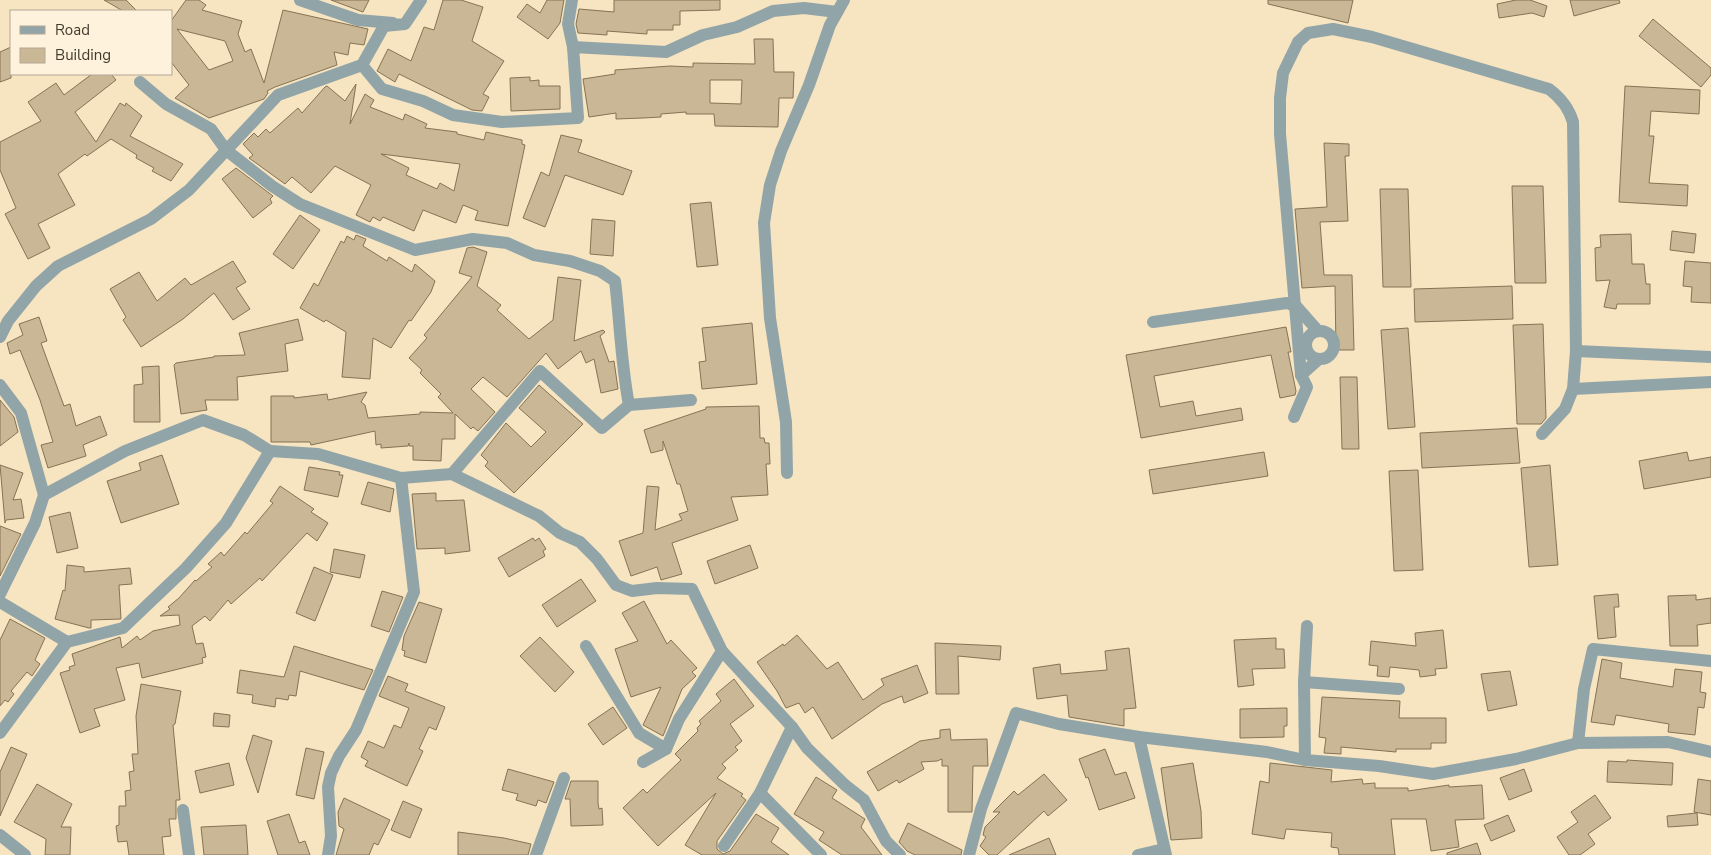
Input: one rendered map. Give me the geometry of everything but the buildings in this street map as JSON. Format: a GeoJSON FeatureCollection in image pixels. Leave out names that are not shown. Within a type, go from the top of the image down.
{"type":"FeatureCollection","features":[{"type":"Feature","properties":{"kind":"street"},"geometry":{"type":"LineString","coordinates":[[300,0],[358,20],[405,24]]}},
{"type":"Feature","properties":{"kind":"street"},"geometry":{"type":"LineString","coordinates":[[405,24],[421,0]]}},
{"type":"Feature","properties":{"kind":"street"},"geometry":{"type":"LineString","coordinates":[[362,65],[382,89],[423,101],[453,115],[502,122],[578,118],[573,47],[568,24],[572,0]]}},
{"type":"Feature","properties":{"kind":"street"},"geometry":{"type":"LineString","coordinates":[[787,473],[786,422],[770,318],[764,223],[770,185],[782,151],[837,12],[844,0]]}},
{"type":"Feature","properties":{"kind":"street"},"geometry":{"type":"LineString","coordinates":[[573,47],[666,52],[703,34],[737,27],[773,11],[804,8],[837,12]]}},
{"type":"Feature","properties":{"kind":"street"},"geometry":{"type":"LineString","coordinates":[[0,337],[8,321],[36,286],[58,266],[151,219],[189,190],[278,95],[362,65],[384,26],[405,24]]}},
{"type":"Feature","properties":{"kind":"street"},"geometry":{"type":"LineString","coordinates":[[1294,417],[1307,387],[1301,375],[1280,134],[1280,84],[1287,61],[1298,42],[1308,33],[1333,29],[1372,37],[1549,89],[1559,96],[1570,111],[1573,122],[1576,351],[1573,389],[1566,409],[1542,434]]}},
{"type":"Feature","properties":{"kind":"street"},"geometry":{"type":"LineString","coordinates":[[140,82],[166,104],[212,130],[226,150],[272,186],[300,204],[415,250],[473,240],[507,243],[534,255],[570,261],[600,270],[615,281],[622,340],[622,372],[629,405]]}},
{"type":"Feature","properties":{"kind":"street"},"geometry":{"type":"LineString","coordinates":[[1153,322],[1287,303],[1296,306],[1318,331],[1331,335],[1334,344],[1329,357],[1319,359],[1301,375]]}},
{"type":"Feature","properties":{"kind":"street"},"geometry":{"type":"LineString","coordinates":[[1318,331],[1309,336],[1306,346],[1310,355],[1319,359]]}},
{"type":"Feature","properties":{"kind":"street"},"geometry":{"type":"LineString","coordinates":[[1576,351],[1711,356]]}},
{"type":"Feature","properties":{"kind":"street"},"geometry":{"type":"LineString","coordinates":[[452,474],[540,372],[602,428],[629,405],[691,400]]}},
{"type":"Feature","properties":{"kind":"street"},"geometry":{"type":"LineString","coordinates":[[1573,389],[1711,382]]}},
{"type":"Feature","properties":{"kind":"street"},"geometry":{"type":"LineString","coordinates":[[0,385],[21,413],[44,495],[35,523],[0,594]]}},
{"type":"Feature","properties":{"kind":"street"},"geometry":{"type":"LineString","coordinates":[[44,495],[125,451],[202,420],[244,435],[270,451],[318,454],[401,478],[452,474],[540,516],[560,533],[580,542],[597,559],[616,585],[632,591],[657,588],[692,589],[722,651],[792,727],[807,748],[845,785],[864,800],[886,841],[900,855]]}},
{"type":"Feature","properties":{"kind":"street"},"geometry":{"type":"LineString","coordinates":[[0,733],[67,642],[123,628],[186,568],[226,523],[270,451]]}},
{"type":"Feature","properties":{"kind":"street"},"geometry":{"type":"LineString","coordinates":[[328,855],[331,836],[328,787],[331,773],[339,756],[356,730],[414,592],[401,478]]}},
{"type":"Feature","properties":{"kind":"street"},"geometry":{"type":"LineString","coordinates":[[0,602],[67,642]]}},
{"type":"Feature","properties":{"kind":"street"},"geometry":{"type":"LineString","coordinates":[[1306,760],[1304,682],[1307,626]]}},
{"type":"Feature","properties":{"kind":"street"},"geometry":{"type":"LineString","coordinates":[[586,646],[640,733],[666,749]]}},
{"type":"Feature","properties":{"kind":"street"},"geometry":{"type":"LineString","coordinates":[[1578,743],[1584,689],[1594,649],[1711,662]]}},
{"type":"Feature","properties":{"kind":"street"},"geometry":{"type":"LineString","coordinates":[[642,762],[666,749],[679,719],[722,651]]}},
{"type":"Feature","properties":{"kind":"street"},"geometry":{"type":"LineString","coordinates":[[1304,682],[1399,689]]}},
{"type":"Feature","properties":{"kind":"street"},"geometry":{"type":"LineString","coordinates":[[968,855],[981,809],[1016,712],[1059,724],[1139,738],[1267,752],[1306,760],[1379,766],[1433,774],[1516,759],[1578,743],[1668,742],[1711,752]]}},
{"type":"Feature","properties":{"kind":"street"},"geometry":{"type":"LineString","coordinates":[[724,846],[760,793],[792,727]]}},
{"type":"Feature","properties":{"kind":"street"},"geometry":{"type":"LineString","coordinates":[[1138,855],[1165,852],[1139,738]]}},
{"type":"Feature","properties":{"kind":"street"},"geometry":{"type":"LineString","coordinates":[[536,855],[564,778]]}},
{"type":"Feature","properties":{"kind":"street"},"geometry":{"type":"LineString","coordinates":[[760,793],[821,855]]}},
{"type":"Feature","properties":{"kind":"street"},"geometry":{"type":"LineString","coordinates":[[183,810],[189,855]]}},
{"type":"Feature","properties":{"kind":"street"},"geometry":{"type":"LineString","coordinates":[[0,835],[26,855]]}}]}
